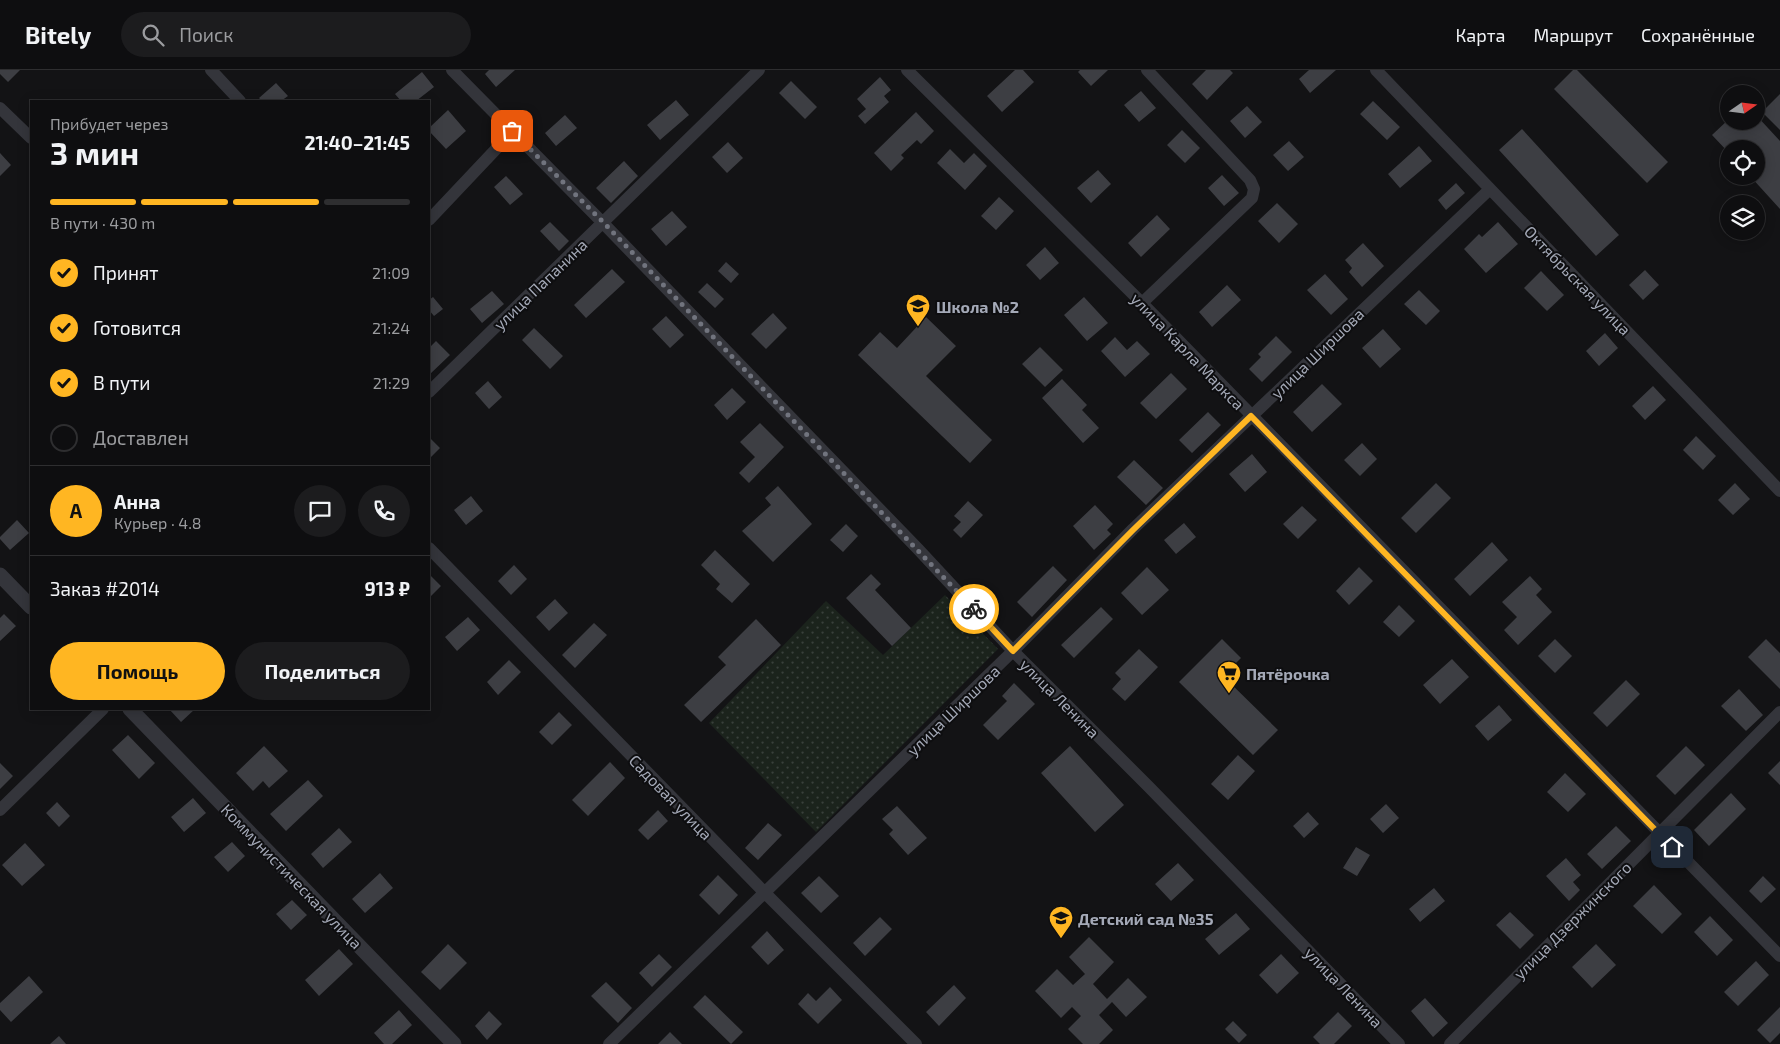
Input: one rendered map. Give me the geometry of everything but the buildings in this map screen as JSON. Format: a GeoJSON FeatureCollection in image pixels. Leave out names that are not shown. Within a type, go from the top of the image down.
{"type":"FeatureCollection","features":[{"type":"Feature","properties":{"kind":"street"},"geometry":{"type":"LineString","coordinates":[[211,70],[239,100]]}},
{"type":"Feature","properties":{"kind":"street","name":"улица Ленина"},"geometry":{"type":"LineString","coordinates":[[452,70],[603,222],[918,549],[1013,651],[1148,786],[1399,1044]]}},
{"type":"Feature","properties":{"kind":"street","name":"улица Папанина"},"geometry":{"type":"LineString","coordinates":[[430,391],[759,70]]}},
{"type":"Feature","properties":{"kind":"street","name":"улица Карла Маркса"},"geometry":{"type":"LineString","coordinates":[[908,70],[1142,303],[1780,956]]}},
{"type":"Feature","properties":{"kind":"street"},"geometry":{"type":"LineString","coordinates":[[1142,303],[1252,198],[1254,189],[1250,180],[1147,70]]}},
{"type":"Feature","properties":{"kind":"street","name":"Октябрьская улица"},"geometry":{"type":"LineString","coordinates":[[1376,70],[1780,491]]}},
{"type":"Feature","properties":{"kind":"street"},"geometry":{"type":"LineString","coordinates":[[0,108],[30,137]]}},
{"type":"Feature","properties":{"kind":"street"},"geometry":{"type":"LineString","coordinates":[[430,219],[512,131]]}},
{"type":"Feature","properties":{"kind":"street","name":"улица Ширшова"},"geometry":{"type":"LineString","coordinates":[[609,1044],[1013,651],[1133,530],[1490,189]]}},
{"type":"Feature","properties":{"kind":"street","name":"Садовая улица"},"geometry":{"type":"LineString","coordinates":[[430,549],[765,893],[916,1044]]}},
{"type":"Feature","properties":{"kind":"street"},"geometry":{"type":"LineString","coordinates":[[0,574],[30,606]]}},
{"type":"Feature","properties":{"kind":"street"},"geometry":{"type":"LineString","coordinates":[[0,810],[102,710]]}},
{"type":"Feature","properties":{"kind":"street","name":"Коммунистическая улица"},"geometry":{"type":"LineString","coordinates":[[131,710],[454,1044]]}},
{"type":"Feature","properties":{"kind":"street","name":"улица Дзержинского"},"geometry":{"type":"LineString","coordinates":[[1450,1044],[1780,712]]}},
{"type":"Feature","properties":{"kind":"shaded area"},"geometry":{"type":"Polygon","coordinates":[[[945,595],[998,649],[816,832],[709,723],[826,601],[883,655],[945,595]]]}},
{"type":"Feature","properties":{"kind":"way so far"},"geometry":{"type":"LineString","coordinates":[[512,131],[603,222],[974,609]]}},
{"type":"Feature","properties":{"kind":"place","name":"Школа №2"},"geometry":{"type":"Point","coordinates":[918,327]}},
{"type":"Feature","properties":{"kind":"place","name":"Пятёрочка"},"geometry":{"type":"Point","coordinates":[1229,694]}},
{"type":"Feature","properties":{"kind":"place","name":"Детский сад №35"},"geometry":{"type":"Point","coordinates":[1061,939]}},
{"type":"Feature","properties":{"kind":"route"},"geometry":{"type":"LineString","coordinates":[[974,609],[1013,651],[1133,530],[1251,416],[1672,847]]}}]}
